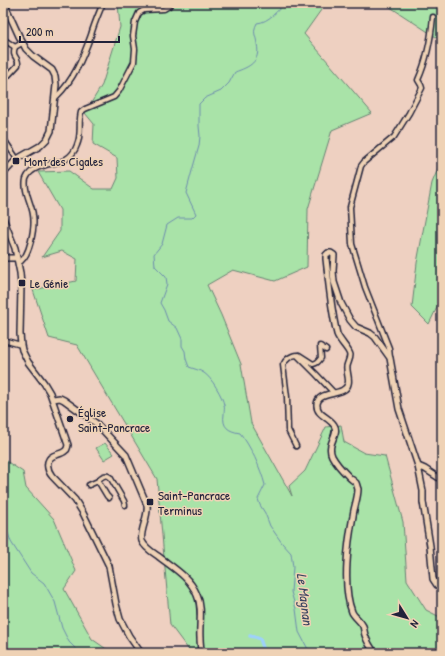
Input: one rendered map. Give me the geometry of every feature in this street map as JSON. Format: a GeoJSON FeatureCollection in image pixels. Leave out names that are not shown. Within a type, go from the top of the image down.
{"type":"FeatureCollection","features":[{"type":"Feature","properties":{"kind":"street"},"geometry":{"type":"LineString","coordinates":[[3,174],[17,159],[40,146],[48,139],[51,131],[56,85],[54,73],[50,68],[29,53],[22,43],[4,3]]}},
{"type":"Feature","properties":{"kind":"street"},"geometry":{"type":"LineString","coordinates":[[54,97],[56,97],[73,78],[104,3]]}},
{"type":"Feature","properties":{"kind":"street"},"geometry":{"type":"LineString","coordinates":[[3,256],[22,261],[30,244],[34,227],[33,215],[26,188],[26,179],[32,171],[49,164],[65,160],[72,154],[78,144],[81,131],[81,112],[85,108],[114,97],[122,87],[134,62],[135,49],[133,36],[135,22],[139,13],[144,10],[164,9],[171,3]]}},
{"type":"Feature","properties":{"kind":"street"},"geometry":{"type":"LineString","coordinates":[[433,16],[430,42],[418,80],[422,85],[422,88],[394,137],[361,166],[350,207],[353,247],[365,286],[389,348],[399,409],[418,466],[423,491],[432,576],[435,584],[442,589]]}},
{"type":"Feature","properties":{"kind":"street"},"geometry":{"type":"LineString","coordinates":[[3,40],[15,47]]}},
{"type":"Feature","properties":{"kind":"street"},"geometry":{"type":"LineString","coordinates":[[3,82],[18,65],[18,60],[13,52],[15,47],[22,43]]}},
{"type":"Feature","properties":{"kind":"street"},"geometry":{"type":"LineString","coordinates":[[3,138],[17,159]]}},
{"type":"Feature","properties":{"kind":"street"},"geometry":{"type":"LineString","coordinates":[[3,218],[17,260],[21,285],[21,345],[25,356],[46,386],[53,399],[68,442],[68,447],[64,452],[50,458],[47,466],[48,471],[75,500],[83,513],[109,566],[120,619],[129,636],[141,653]]}},
{"type":"Feature","properties":{"kind":"street"},"geometry":{"type":"LineString","coordinates":[[376,653],[369,644],[361,623],[352,612],[346,582],[348,546],[353,514],[357,501],[358,488],[355,482],[331,455],[330,446],[335,432],[334,425],[321,414],[317,404],[322,396],[334,394],[345,389],[348,384],[347,366],[350,356],[339,338],[334,321],[326,259],[328,253],[334,255],[334,282],[351,322],[356,327],[373,335],[390,358]]}},
{"type":"Feature","properties":{"kind":"street"},"geometry":{"type":"LineString","coordinates":[[3,340],[21,345]]}},
{"type":"Feature","properties":{"kind":"street"},"geometry":{"type":"LineString","coordinates":[[296,446],[288,430],[287,397],[283,365],[286,360],[294,355],[300,356],[313,364],[317,363],[321,358],[320,346],[326,350]]}},
{"type":"Feature","properties":{"kind":"street"},"geometry":{"type":"LineString","coordinates":[[297,355],[334,394]]}},
{"type":"Feature","properties":{"kind":"street"},"geometry":{"type":"LineString","coordinates":[[53,399],[57,398],[64,400],[97,424],[127,457],[147,505],[148,511],[142,536],[143,543],[191,583],[197,594],[199,600],[201,653]]}},
{"type":"Feature","properties":{"kind":"street"},"geometry":{"type":"LineString","coordinates":[[418,466],[442,480]]}},
{"type":"Feature","properties":{"kind":"street"},"geometry":{"type":"LineString","coordinates":[[89,485],[98,481],[102,476],[109,476],[125,504]]}},
{"type":"Feature","properties":{"kind":"street"},"geometry":{"type":"LineString","coordinates":[[98,481],[109,498]]}},
{"type":"Feature","properties":{"kind":"green space"},"geometry":{"type":"Polygon","coordinates":[[[118,3],[326,3],[304,34],[372,113],[332,130],[308,209],[307,267],[275,281],[233,270],[207,285],[241,364],[251,423],[292,496],[289,486],[305,471],[326,427],[341,425],[344,442],[364,453],[385,456],[403,522],[407,580],[426,610],[442,618],[442,653],[191,653],[170,625],[157,479],[77,345],[49,338],[33,290],[76,281],[77,259],[62,251],[42,257],[60,231],[60,210],[38,172],[69,171],[94,189],[113,189],[118,178],[117,158],[93,144],[94,124],[85,113],[102,85],[120,27],[118,3]]]}},
{"type":"Feature","properties":{"kind":"green space"},"geometry":{"type":"Polygon","coordinates":[[[384,3],[442,3],[442,41],[384,3]]]}},
{"type":"Feature","properties":{"kind":"green space"},"geometry":{"type":"Polygon","coordinates":[[[442,159],[442,297],[429,324],[412,307],[417,263],[432,183],[442,159]]]}},
{"type":"Feature","properties":{"kind":"green space"},"geometry":{"type":"Polygon","coordinates":[[[105,443],[114,454],[104,460],[96,448],[105,443]]]}},
{"type":"Feature","properties":{"kind":"green space"},"geometry":{"type":"Polygon","coordinates":[[[3,459],[23,472],[26,488],[54,519],[76,571],[64,589],[92,639],[112,653],[3,653],[3,459]]]}},
{"type":"Feature","properties":{"kind":"waterway","name":"Le Magnan"},"geometry":{"type":"LineString","coordinates":[[285,3],[276,13],[265,21],[257,23],[255,32],[258,50],[253,63],[235,72],[229,83],[221,91],[205,98],[199,104],[199,146],[186,193],[196,214],[192,218],[178,218],[167,225],[162,244],[154,254],[155,266],[166,277],[167,284],[160,303],[168,321],[177,328],[182,339],[182,346],[185,351],[189,367],[204,373],[213,383],[223,401],[225,425],[229,430],[240,433],[244,438],[261,472],[265,485],[258,499],[270,526],[291,553],[293,567],[291,592],[296,609],[299,632],[310,653]]}},
{"type":"Feature","properties":{"kind":"waterway"},"geometry":{"type":"LineString","coordinates":[[3,528],[8,533],[11,542],[31,573],[44,583],[55,602],[62,628],[69,642],[80,653]]}},
{"type":"Feature","properties":{"kind":"waterway"},"geometry":{"type":"LineString","coordinates":[[3,571],[5,587]]}},
{"type":"Feature","properties":{"kind":"waterway"},"geometry":{"type":"LineString","coordinates":[[250,636],[260,639],[265,653]]}},
{"type":"Feature","properties":{"kind":"place","name":"Mont des Cigales"},"geometry":{"type":"Point","coordinates":[16,161]}},
{"type":"Feature","properties":{"kind":"place","name":"Le Génie"},"geometry":{"type":"Point","coordinates":[22,283]}},
{"type":"Feature","properties":{"kind":"place","name":"Église Saint-Pancrace"},"geometry":{"type":"Point","coordinates":[70,419]}},
{"type":"Feature","properties":{"kind":"place","name":"Saint-Pancrace Terminus"},"geometry":{"type":"Point","coordinates":[150,502]}}]}
